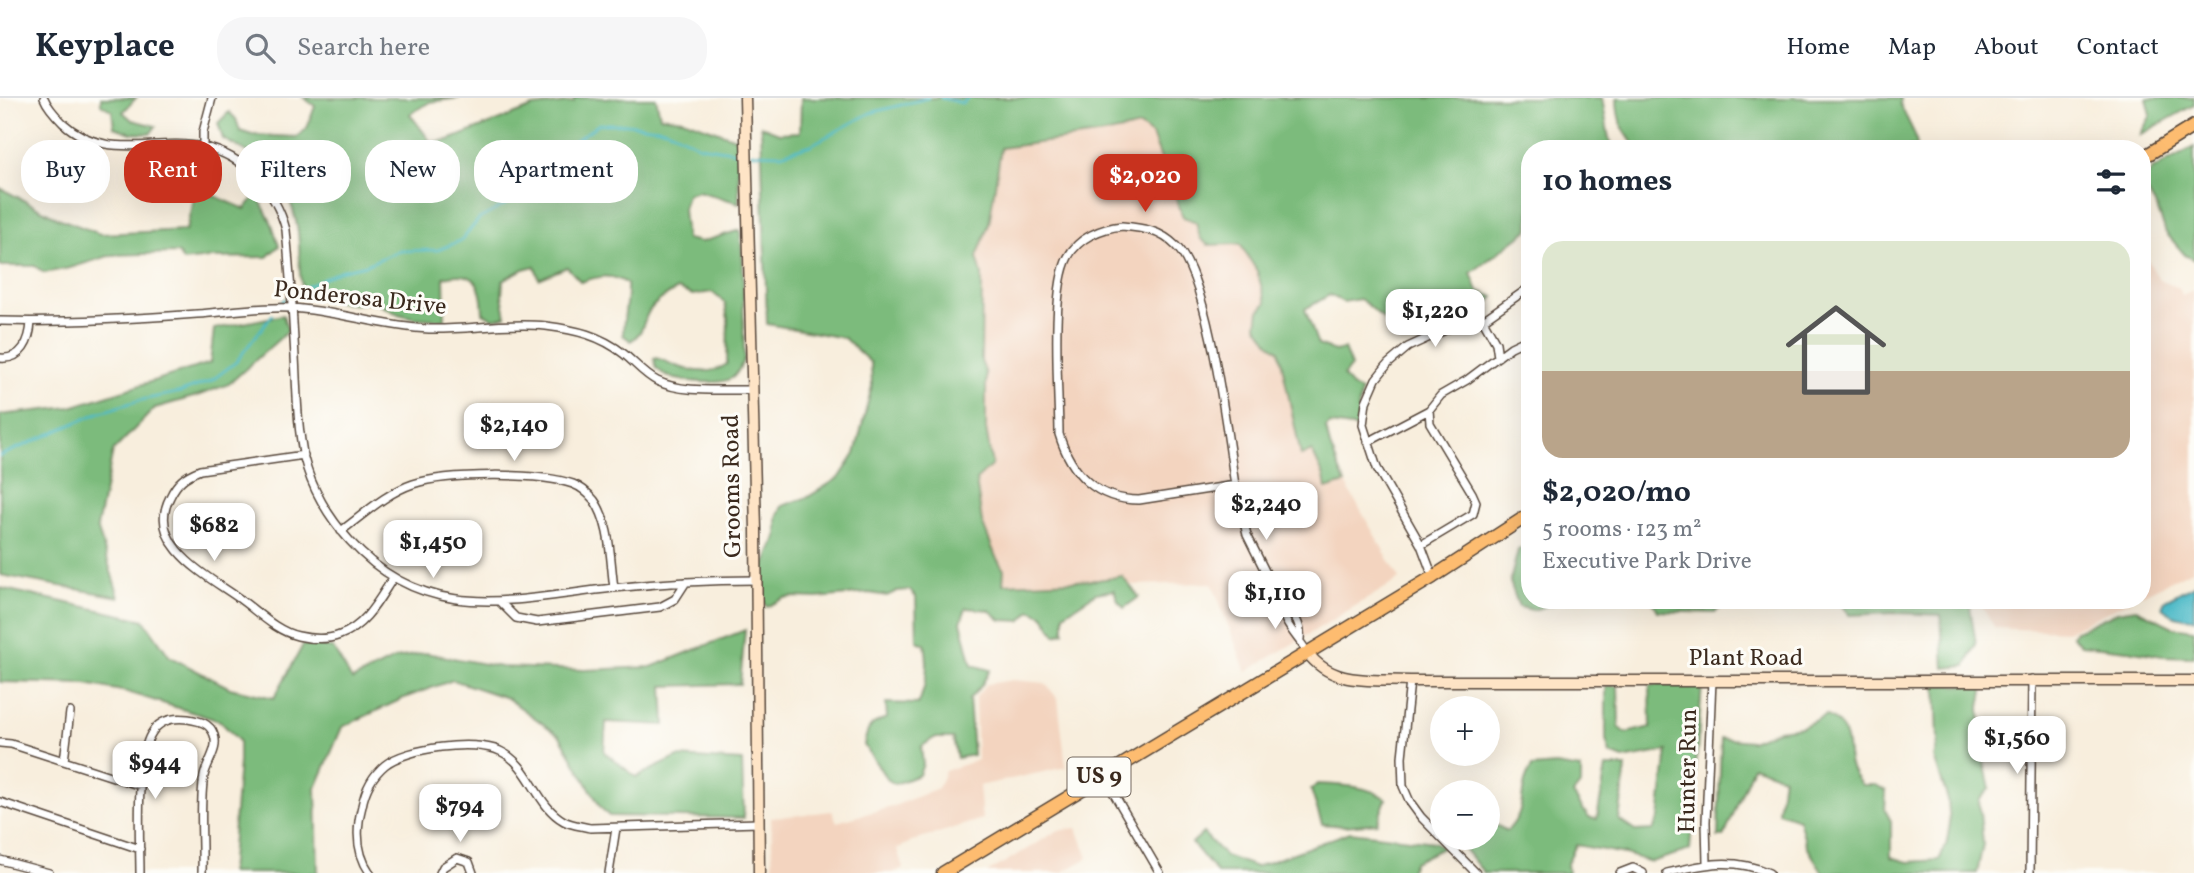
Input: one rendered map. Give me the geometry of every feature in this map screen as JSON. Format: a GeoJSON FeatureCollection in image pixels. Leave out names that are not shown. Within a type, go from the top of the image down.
{"type":"FeatureCollection","features":[{"type":"Feature","properties":{"kind":"main road"},"geometry":{"type":"LineString","coordinates":[[2151,152],[2194,126]]}},
{"type":"Feature","properties":{"kind":"main road","name":"US 9"},"geometry":{"type":"LineString","coordinates":[[943,873],[1433,577],[1521,520]]}},
{"type":"Feature","properties":{"kind":"street"},"geometry":{"type":"LineString","coordinates":[[44,98],[56,117],[75,134],[97,144],[124,145]]}},
{"type":"Feature","properties":{"kind":"street"},"geometry":{"type":"LineString","coordinates":[[204,140],[203,132],[212,98]]}},
{"type":"Feature","properties":{"kind":"street","name":"Grooms Road"},"geometry":{"type":"LineString","coordinates":[[745,98],[756,580],[759,873]]}},
{"type":"Feature","properties":{"kind":"street"},"geometry":{"type":"LineString","coordinates":[[222,154],[265,184],[282,212],[286,230],[299,429],[304,455],[326,509],[359,551],[393,578],[414,589],[444,597],[500,602],[614,588],[756,580]]}},
{"type":"Feature","properties":{"kind":"street"},"geometry":{"type":"LineString","coordinates":[[1235,485],[1126,500],[1104,494],[1092,487],[1074,468],[1059,435],[1059,290],[1067,259],[1075,247],[1090,235],[1113,227],[1147,229],[1167,238],[1185,256],[1203,307],[1235,485],[1247,535],[1282,603],[1283,613],[1292,633],[1300,639],[1307,653]]}},
{"type":"Feature","properties":{"kind":"street"},"geometry":{"type":"LineString","coordinates":[[1433,577],[1421,545],[1377,468],[1363,425],[1366,401],[1376,379],[1388,364],[1408,347],[1454,326],[1483,320],[1521,293]]}},
{"type":"Feature","properties":{"kind":"street","name":"Ponderosa Drive"},"geometry":{"type":"LineString","coordinates":[[0,321],[138,318],[292,308],[428,329],[495,325],[542,326],[584,331],[604,340],[655,380],[666,384],[687,388],[752,390]]}},
{"type":"Feature","properties":{"kind":"street"},"geometry":{"type":"LineString","coordinates":[[1483,320],[1496,343],[1498,357]]}},
{"type":"Feature","properties":{"kind":"street"},"geometry":{"type":"LineString","coordinates":[[0,358],[11,358],[19,354],[27,344],[31,322]]}},
{"type":"Feature","properties":{"kind":"street"},"geometry":{"type":"LineString","coordinates":[[1368,442],[1430,410],[1441,395],[1521,343]]}},
{"type":"Feature","properties":{"kind":"street"},"geometry":{"type":"LineString","coordinates":[[1421,545],[1473,514],[1476,502],[1430,423],[1430,410]]}},
{"type":"Feature","properties":{"kind":"street"},"geometry":{"type":"LineString","coordinates":[[304,455],[220,466],[187,475],[175,487],[166,504],[163,525],[166,537],[187,561],[275,626],[297,636],[332,638],[352,630],[371,611],[393,578]]}},
{"type":"Feature","properties":{"kind":"street"},"geometry":{"type":"LineString","coordinates":[[341,531],[381,501],[412,484],[478,475],[550,479],[582,488],[599,509],[607,534],[614,588]]}},
{"type":"Feature","properties":{"kind":"street"},"geometry":{"type":"LineString","coordinates":[[500,602],[516,618],[537,622],[660,607],[675,599],[686,582]]}},
{"type":"Feature","properties":{"kind":"street","name":"Plant Road"},"geometry":{"type":"LineString","coordinates":[[1307,653],[1323,670],[1339,677],[1410,681],[2194,681]]}},
{"type":"Feature","properties":{"kind":"street"},"geometry":{"type":"LineString","coordinates":[[2030,873],[2032,679]]}},
{"type":"Feature","properties":{"kind":"street","name":"Hunter Run"},"geometry":{"type":"LineString","coordinates":[[1707,863],[1706,822],[1712,680]]}},
{"type":"Feature","properties":{"kind":"street"},"geometry":{"type":"LineString","coordinates":[[1410,681],[1402,757],[1403,786],[1421,817],[1476,873]]}},
{"type":"Feature","properties":{"kind":"street"},"geometry":{"type":"LineString","coordinates":[[64,761],[70,712]]}},
{"type":"Feature","properties":{"kind":"street"},"geometry":{"type":"LineString","coordinates":[[140,873],[141,786],[146,746],[152,732],[160,723],[177,718],[204,723],[214,733],[215,747],[204,775],[202,873]]}},
{"type":"Feature","properties":{"kind":"street"},"geometry":{"type":"LineString","coordinates":[[0,743],[11,744],[141,786]]}},
{"type":"Feature","properties":{"kind":"street"},"geometry":{"type":"LineString","coordinates":[[370,873],[357,839],[363,799],[374,776],[392,761],[438,748],[466,746],[499,751],[522,767],[549,808],[565,822],[590,828],[759,823]]}},
{"type":"Feature","properties":{"kind":"street"},"geometry":{"type":"LineString","coordinates":[[1102,775],[1160,873]]}},
{"type":"Feature","properties":{"kind":"street"},"geometry":{"type":"LineString","coordinates":[[0,802],[140,849]]}},
{"type":"Feature","properties":{"kind":"street"},"geometry":{"type":"LineString","coordinates":[[609,873],[616,828]]}},
{"type":"Feature","properties":{"kind":"street"},"geometry":{"type":"LineString","coordinates":[[440,873],[443,867],[457,858],[469,862],[474,873]]}},
{"type":"Feature","properties":{"kind":"street"},"geometry":{"type":"LineString","coordinates":[[0,860],[49,873]]}},
{"type":"Feature","properties":{"kind":"street"},"geometry":{"type":"LineString","coordinates":[[1667,873],[1707,863],[1742,864],[1769,873]]}},
{"type":"Feature","properties":{"kind":"street"},"geometry":{"type":"LineString","coordinates":[[1620,873],[1633,868],[1643,873]]}},
{"type":"Feature","properties":{"kind":"shaded area"},"geometry":{"type":"Polygon","coordinates":[[[1140,126],[1152,135],[1176,199],[1197,222],[1200,238],[1208,245],[1240,244],[1257,271],[1266,304],[1269,343],[1279,350],[1301,456],[1311,451],[1324,476],[1326,489],[1345,483],[1400,579],[1246,672],[1212,583],[1129,585],[1122,576],[1098,580],[1003,585],[1004,570],[982,522],[976,480],[992,465],[986,429],[986,374],[981,361],[982,275],[977,257],[989,224],[1001,148],[1104,134],[1140,126]]]}},
{"type":"Feature","properties":{"kind":"shaded area"},"geometry":{"type":"Polygon","coordinates":[[[2151,265],[2159,280],[2177,287],[2182,295],[2194,290],[2194,569],[2151,590],[2151,265]]]}},
{"type":"Feature","properties":{"kind":"shaded area"},"geometry":{"type":"Polygon","coordinates":[[[1983,609],[2113,609],[2068,631],[1995,628],[1983,609]]]}},
{"type":"Feature","properties":{"kind":"shaded area"},"geometry":{"type":"Polygon","coordinates":[[[1013,680],[1045,683],[1058,699],[1066,767],[979,786],[982,819],[913,841],[897,849],[903,868],[893,873],[773,873],[771,818],[832,811],[837,822],[894,806],[938,788],[945,771],[977,760],[975,698],[987,684],[1013,680]]]}},
{"type":"Feature","properties":{"kind":"shaded area"},"geometry":{"type":"Polygon","coordinates":[[[1077,828],[1088,858],[1061,873],[987,873],[1057,831],[1077,828]]]}},
{"type":"Feature","properties":{"kind":"green space"},"geometry":{"type":"Polygon","coordinates":[[[101,98],[136,98],[123,112],[132,120],[156,126],[150,134],[131,133],[114,127],[112,111],[101,104],[101,98]]]}},
{"type":"Feature","properties":{"kind":"green space"},"geometry":{"type":"Polygon","coordinates":[[[304,98],[460,98],[430,102],[410,114],[430,140],[365,140],[365,203],[460,203],[460,140],[449,140],[533,107],[574,102],[574,98],[656,98],[660,116],[683,119],[738,139],[739,203],[698,191],[687,194],[683,209],[686,239],[701,242],[740,230],[744,359],[738,372],[727,380],[702,382],[668,376],[656,368],[654,358],[696,371],[715,370],[727,364],[728,319],[725,303],[712,292],[693,295],[678,289],[666,296],[649,311],[641,330],[631,341],[623,335],[627,284],[615,278],[604,277],[581,282],[567,267],[539,279],[535,266],[503,280],[502,295],[506,316],[494,319],[483,313],[481,294],[475,281],[463,275],[444,277],[445,320],[398,314],[374,302],[353,304],[305,297],[300,277],[298,232],[290,203],[351,203],[351,140],[236,140],[236,146],[223,139],[218,123],[229,112],[236,119],[240,131],[252,135],[297,137],[307,128],[315,106],[304,98]]]}},
{"type":"Feature","properties":{"kind":"green space"},"geometry":{"type":"Polygon","coordinates":[[[801,98],[1602,98],[1610,140],[1521,140],[1521,235],[1471,273],[1478,291],[1494,297],[1485,307],[1459,314],[1407,337],[1360,299],[1343,302],[1330,295],[1305,309],[1318,345],[1335,351],[1344,349],[1351,366],[1343,376],[1352,387],[1361,391],[1359,428],[1330,424],[1326,428],[1345,483],[1326,489],[1324,476],[1312,451],[1301,456],[1279,350],[1269,343],[1257,325],[1259,311],[1266,303],[1257,271],[1240,244],[1208,245],[1200,238],[1196,222],[1183,217],[1152,135],[1140,126],[1104,134],[1001,148],[989,224],[977,257],[982,275],[981,361],[986,374],[986,429],[992,465],[976,480],[982,522],[1004,570],[1003,584],[1098,580],[1122,576],[1139,597],[1124,608],[1114,590],[1096,593],[1064,614],[1064,632],[1056,635],[1044,616],[1031,610],[1021,621],[1001,620],[989,610],[966,608],[961,622],[972,665],[990,670],[969,699],[973,755],[957,758],[953,738],[934,738],[921,747],[923,764],[919,775],[895,784],[887,779],[864,745],[870,727],[887,718],[886,703],[918,704],[921,697],[927,660],[925,644],[917,641],[916,597],[910,590],[897,591],[887,596],[869,593],[784,598],[767,607],[764,602],[764,567],[777,536],[777,518],[782,506],[808,497],[840,477],[855,454],[872,386],[871,363],[844,338],[767,324],[761,126],[779,133],[800,132],[801,98]]]}},
{"type":"Feature","properties":{"kind":"green space"},"geometry":{"type":"Polygon","coordinates":[[[1617,98],[1901,98],[1900,104],[1916,140],[1631,140],[1618,113],[1617,98]]]}},
{"type":"Feature","properties":{"kind":"green space"},"geometry":{"type":"Polygon","coordinates":[[[2147,98],[2194,98],[2194,105],[2140,135],[2151,115],[2147,98]]]}},
{"type":"Feature","properties":{"kind":"green space"},"geometry":{"type":"Polygon","coordinates":[[[2194,147],[2194,260],[2185,255],[2166,233],[2151,198],[2152,170],[2194,147]]]}},
{"type":"Feature","properties":{"kind":"green space"},"geometry":{"type":"Polygon","coordinates":[[[0,188],[21,199],[21,203],[29,203],[58,218],[100,234],[186,230],[192,203],[222,203],[222,199],[245,209],[250,203],[262,203],[279,246],[267,257],[183,261],[178,253],[112,255],[44,273],[35,266],[0,266],[0,188]]]}},
{"type":"Feature","properties":{"kind":"green space"},"geometry":{"type":"Polygon","coordinates":[[[283,315],[288,331],[229,384],[155,408],[113,451],[97,527],[119,597],[0,575],[0,415],[71,407],[210,363],[214,329],[283,315]]]}},
{"type":"Feature","properties":{"kind":"green space"},"geometry":{"type":"Polygon","coordinates":[[[1521,549],[1521,607],[1510,582],[1518,550],[1521,549]]]}},
{"type":"Feature","properties":{"kind":"green space"},"geometry":{"type":"Polygon","coordinates":[[[0,588],[144,620],[170,657],[230,688],[274,698],[303,645],[333,648],[352,680],[396,658],[426,653],[501,667],[585,670],[651,667],[745,630],[740,684],[663,686],[665,725],[606,722],[604,752],[636,777],[678,757],[742,761],[744,818],[609,816],[601,808],[560,736],[507,698],[453,680],[404,698],[342,727],[316,788],[318,873],[230,873],[239,741],[220,721],[127,692],[86,684],[0,682],[0,588]]]}},
{"type":"Feature","properties":{"kind":"green space"},"geometry":{"type":"Polygon","coordinates":[[[1657,609],[1719,609],[1715,613],[1657,609]]]}},
{"type":"Feature","properties":{"kind":"green space"},"geometry":{"type":"Polygon","coordinates":[[[1845,609],[1970,609],[1976,644],[1966,666],[1944,668],[1941,615],[1849,615],[1845,609]]]}},
{"type":"Feature","properties":{"kind":"green space"},"geometry":{"type":"Polygon","coordinates":[[[2136,609],[2173,627],[2194,630],[2194,657],[2163,656],[2081,645],[2072,636],[2076,631],[2117,612],[2136,609]]]}},
{"type":"Feature","properties":{"kind":"green space"},"geometry":{"type":"Polygon","coordinates":[[[1702,684],[1690,850],[1651,862],[1576,845],[1567,863],[1568,873],[1484,873],[1465,850],[1500,850],[1500,827],[1507,831],[1514,823],[1521,806],[1527,775],[1532,767],[1556,765],[1581,769],[1581,784],[1573,794],[1589,818],[1597,819],[1606,767],[1626,767],[1619,820],[1635,831],[1653,830],[1659,818],[1667,751],[1623,759],[1610,754],[1606,740],[1606,686],[1618,686],[1619,727],[1626,733],[1651,727],[1650,685],[1702,684]]]}},
{"type":"Feature","properties":{"kind":"green space"},"geometry":{"type":"Polygon","coordinates":[[[1936,685],[1984,686],[1980,707],[1981,729],[2014,730],[2013,740],[1988,745],[1984,762],[1990,788],[1979,800],[1983,844],[1977,873],[1823,873],[1806,845],[1799,819],[1778,812],[1783,777],[1753,766],[1724,837],[1718,837],[1721,738],[1751,741],[1778,730],[1802,727],[1826,715],[1837,723],[1844,733],[1855,777],[1862,785],[1876,785],[1886,791],[1885,810],[1891,821],[1891,857],[1908,862],[1939,860],[1946,846],[1950,824],[1948,800],[1934,758],[1938,741],[1936,685]]]}},
{"type":"Feature","properties":{"kind":"green space"},"geometry":{"type":"Polygon","coordinates":[[[1317,784],[1344,785],[1379,794],[1386,799],[1377,823],[1344,826],[1322,824],[1311,790],[1317,784]]]}},
{"type":"Feature","properties":{"kind":"green space"},"geometry":{"type":"Polygon","coordinates":[[[1350,832],[1430,841],[1430,850],[1438,850],[1414,862],[1409,873],[1217,873],[1192,843],[1203,833],[1225,856],[1256,867],[1350,832]]]}},
{"type":"Feature","properties":{"kind":"water"},"geometry":{"type":"Polygon","coordinates":[[[2194,585],[2194,619],[2172,615],[2162,607],[2165,600],[2194,585]]]}},
{"type":"Feature","properties":{"kind":"waterway"},"geometry":{"type":"LineString","coordinates":[[751,153],[781,154],[811,145],[870,113],[928,98]]}},
{"type":"Feature","properties":{"kind":"waterway"},"geometry":{"type":"LineString","coordinates":[[941,98],[962,103],[969,98]]}},
{"type":"Feature","properties":{"kind":"waterway"},"geometry":{"type":"LineString","coordinates":[[298,291],[339,271],[366,265],[398,251],[438,250],[462,240],[479,219],[514,200],[544,174],[567,146],[599,124],[666,129],[700,146],[744,153]]}},
{"type":"Feature","properties":{"kind":"waterway"},"geometry":{"type":"LineString","coordinates":[[282,302],[285,299]]}},
{"type":"Feature","properties":{"kind":"waterway"},"geometry":{"type":"LineString","coordinates":[[0,456],[98,413],[181,392],[211,381],[236,362],[272,315]]}}]}
